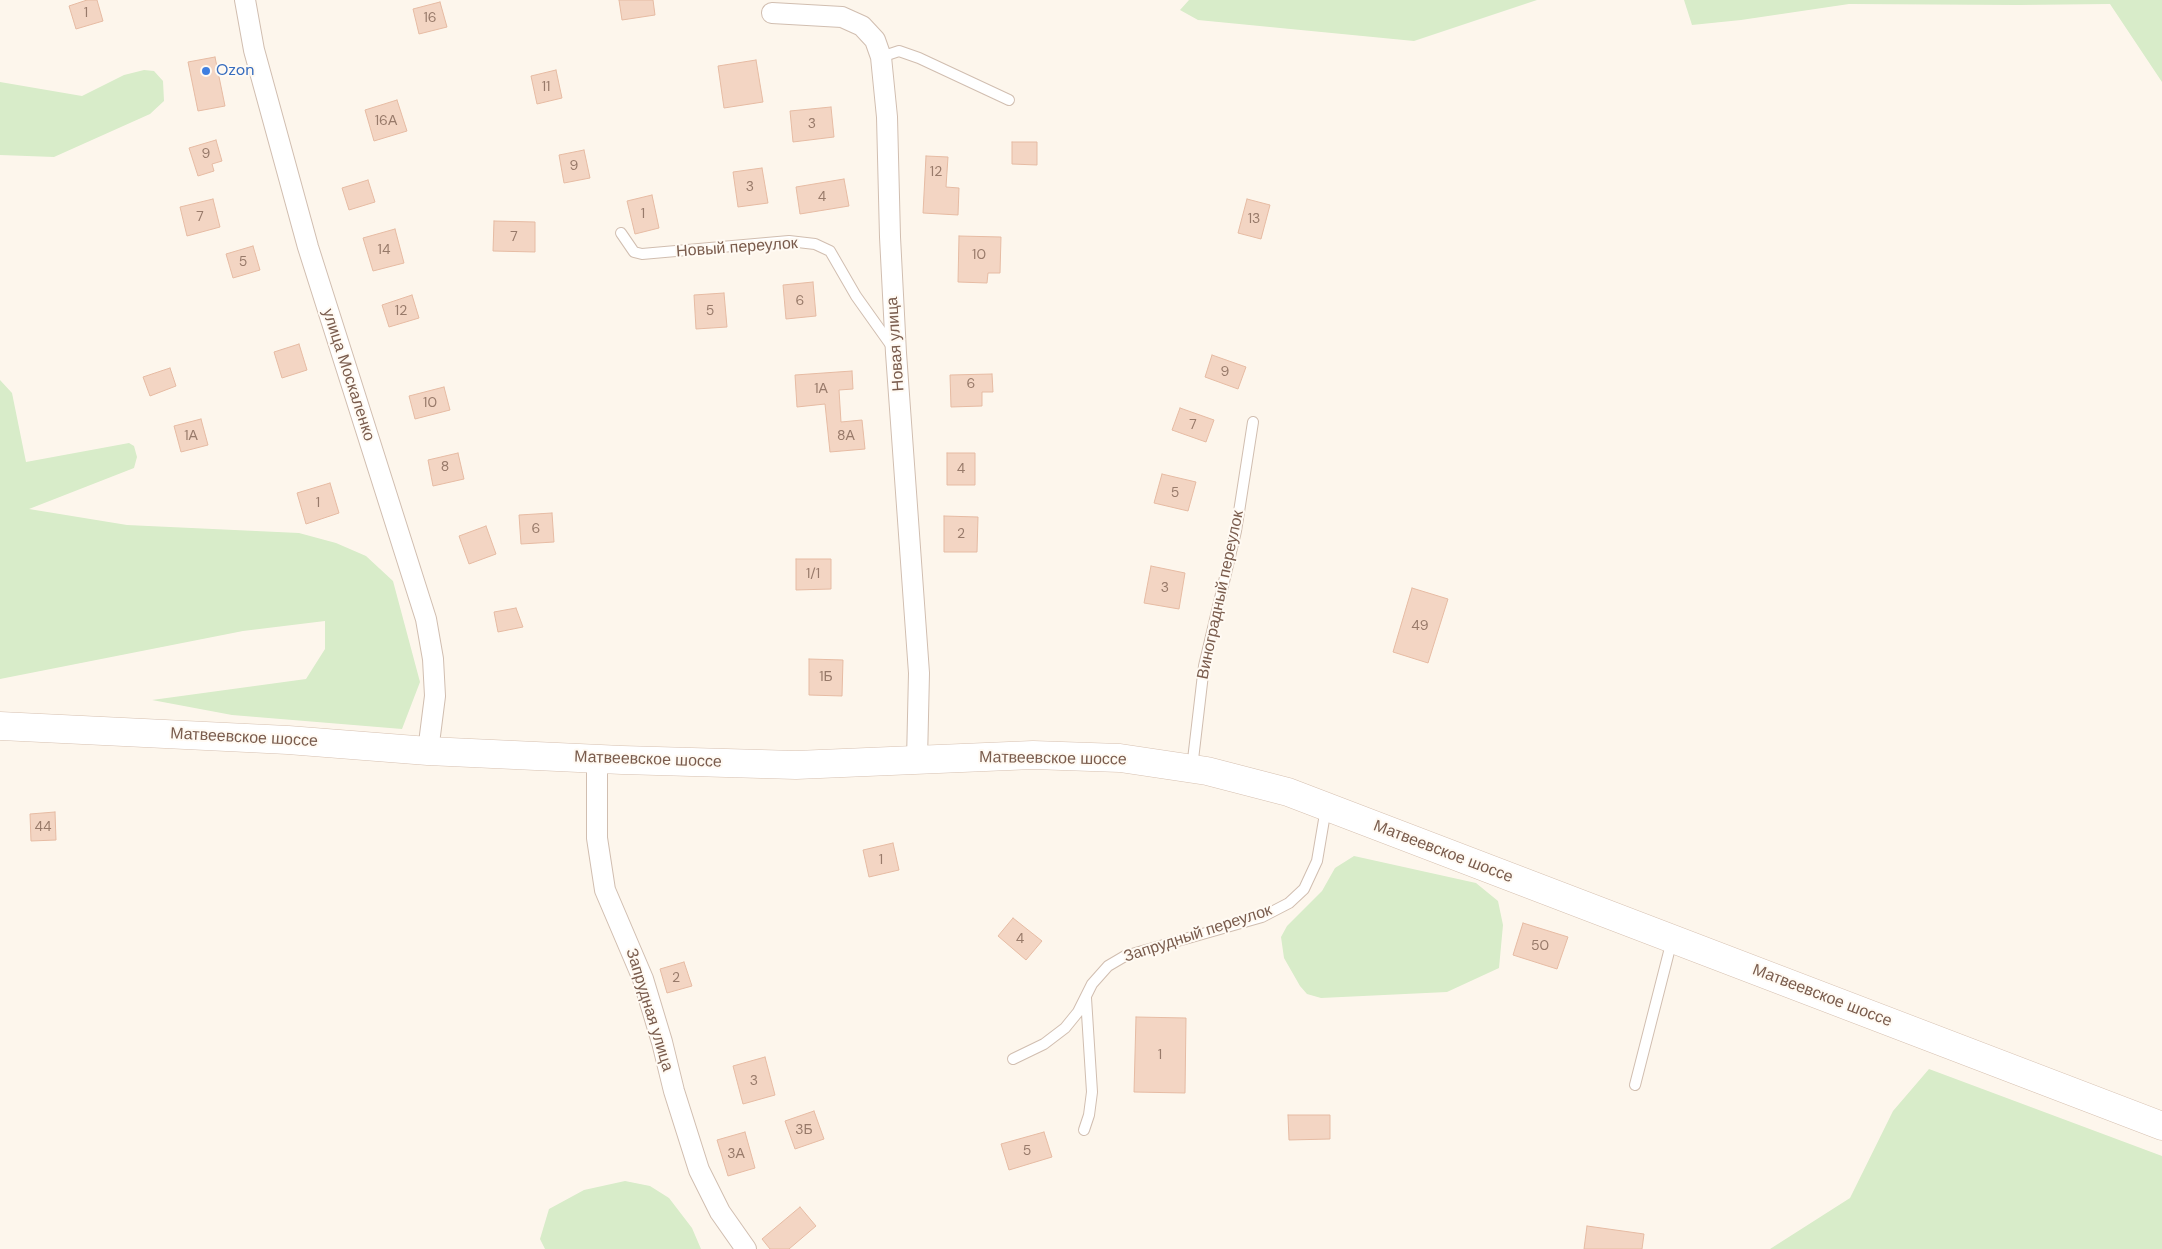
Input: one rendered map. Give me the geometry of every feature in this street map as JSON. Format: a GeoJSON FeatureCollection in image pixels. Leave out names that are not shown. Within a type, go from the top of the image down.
{"type":"FeatureCollection","features":[{"type":"Feature","properties":{"kind":"main road","name":"Матвеевское шоссе"},"geometry":{"type":"LineString","coordinates":[[0,726],[288,740],[415,750],[597,759],[796,765],[1033,755],[1120,758],[1192,769],[1288,792],[2162,1126]]}},
{"type":"Feature","properties":{"kind":"street","name":"улица Москаленко"},"geometry":{"type":"LineString","coordinates":[[245,0],[254,50],[308,247],[426,619],[433,659],[435,696],[415,750]]}},
{"type":"Feature","properties":{"kind":"street","name":"Новая улица"},"geometry":{"type":"LineString","coordinates":[[772,13],[842,17],[862,26],[875,40],[881,57],[886,117],[896,353],[919,672],[917,760]]}},
{"type":"Feature","properties":{"kind":"street","name":"Запрудная улица"},"geometry":{"type":"LineString","coordinates":[[597,759],[597,838],[605,890],[643,979],[662,1042],[674,1091],[699,1170],[720,1212],[746,1249]]}},
{"type":"Feature","properties":{"kind":"lane"},"geometry":{"type":"LineString","coordinates":[[881,57],[899,51],[919,58],[1009,100]]}},
{"type":"Feature","properties":{"kind":"lane","name":"Новый переулок"},"geometry":{"type":"LineString","coordinates":[[621,233],[634,252],[642,254],[789,241],[815,244],[830,251],[856,296],[896,353]]}},
{"type":"Feature","properties":{"kind":"lane","name":"Виноградный переулок"},"geometry":{"type":"LineString","coordinates":[[1192,769],[1204,666],[1236,531],[1252,422]]}},
{"type":"Feature","properties":{"kind":"lane","name":"Запрудный переулок"},"geometry":{"type":"LineString","coordinates":[[1013,1059],[1044,1044],[1065,1028],[1078,1012],[1092,984],[1108,966],[1125,956],[1262,917],[1288,903],[1304,890],[1317,861],[1327,807]]}},
{"type":"Feature","properties":{"kind":"lane"},"geometry":{"type":"LineString","coordinates":[[1635,1085],[1673,940]]}},
{"type":"Feature","properties":{"kind":"lane"},"geometry":{"type":"LineString","coordinates":[[1084,1130],[1089,1115],[1092,1092],[1086,997]]}},
{"type":"Feature","properties":{"kind":"green space"},"geometry":{"type":"Polygon","coordinates":[[[1189,0],[1537,0],[1414,41],[1198,20],[1180,10],[1189,0]]]}},
{"type":"Feature","properties":{"kind":"green space"},"geometry":{"type":"Polygon","coordinates":[[[1684,0],[2162,0],[2162,82],[2110,4],[1849,4],[1741,20],[1692,25],[1684,0]]]}},
{"type":"Feature","properties":{"kind":"green space"},"geometry":{"type":"Polygon","coordinates":[[[144,70],[154,71],[163,81],[164,101],[150,114],[54,157],[0,155],[0,82],[82,96],[124,75],[144,70]]]}},
{"type":"Feature","properties":{"kind":"green space"},"geometry":{"type":"Polygon","coordinates":[[[0,380],[12,393],[26,462],[129,443],[134,446],[137,457],[134,468],[29,509],[127,525],[299,533],[336,543],[366,556],[393,581],[420,682],[402,729],[232,715],[152,700],[306,679],[325,649],[325,621],[243,631],[0,679],[0,380]]]}},
{"type":"Feature","properties":{"kind":"green space"},"geometry":{"type":"Polygon","coordinates":[[[1354,856],[1476,883],[1498,901],[1503,925],[1499,968],[1447,992],[1321,998],[1307,994],[1300,986],[1284,958],[1281,937],[1287,926],[1322,891],[1335,868],[1354,856]]]}},
{"type":"Feature","properties":{"kind":"green space"},"geometry":{"type":"Polygon","coordinates":[[[1929,1069],[2162,1156],[2162,1249],[1770,1249],[1850,1198],[1893,1111],[1929,1069]]]}},
{"type":"Feature","properties":{"kind":"green space"},"geometry":{"type":"Polygon","coordinates":[[[625,1181],[650,1186],[669,1198],[692,1228],[701,1249],[545,1249],[540,1239],[549,1209],[584,1190],[625,1181]]]}},
{"type":"Feature","properties":{"kind":"building"},"geometry":{"type":"Polygon","coordinates":[[[87,0],[97,0],[103,21],[76,29],[69,6],[87,0]]]}},
{"type":"Feature","properties":{"kind":"building"},"geometry":{"type":"Polygon","coordinates":[[[619,0],[653,0],[655,15],[622,20],[619,0]]]}},
{"type":"Feature","properties":{"kind":"building"},"geometry":{"type":"Polygon","coordinates":[[[440,2],[447,27],[419,34],[413,9],[440,2]]]}},
{"type":"Feature","properties":{"kind":"building"},"geometry":{"type":"Polygon","coordinates":[[[215,57],[225,106],[198,111],[188,62],[215,57]]]}},
{"type":"Feature","properties":{"kind":"building"},"geometry":{"type":"Polygon","coordinates":[[[756,60],[763,102],[724,108],[718,66],[756,60]]]}},
{"type":"Feature","properties":{"kind":"building"},"geometry":{"type":"Polygon","coordinates":[[[556,70],[562,98],[537,104],[531,76],[556,70]]]}},
{"type":"Feature","properties":{"kind":"building"},"geometry":{"type":"Polygon","coordinates":[[[397,100],[407,131],[374,141],[365,110],[397,100]]]}},
{"type":"Feature","properties":{"kind":"building"},"geometry":{"type":"Polygon","coordinates":[[[831,107],[834,137],[793,142],[790,111],[831,107]]]}},
{"type":"Feature","properties":{"kind":"building"},"geometry":{"type":"Polygon","coordinates":[[[216,140],[222,161],[212,164],[214,171],[198,176],[189,148],[216,140]]]}},
{"type":"Feature","properties":{"kind":"building"},"geometry":{"type":"Polygon","coordinates":[[[1012,142],[1037,142],[1037,165],[1012,164],[1012,142]]]}},
{"type":"Feature","properties":{"kind":"building"},"geometry":{"type":"Polygon","coordinates":[[[584,150],[590,178],[564,183],[559,155],[584,150]]]}},
{"type":"Feature","properties":{"kind":"building"},"geometry":{"type":"Polygon","coordinates":[[[926,156],[948,157],[946,187],[959,188],[958,215],[923,213],[926,156]]]}},
{"type":"Feature","properties":{"kind":"building"},"geometry":{"type":"Polygon","coordinates":[[[762,168],[768,203],[738,207],[733,172],[762,168]]]}},
{"type":"Feature","properties":{"kind":"building"},"geometry":{"type":"Polygon","coordinates":[[[844,179],[849,206],[800,214],[796,187],[844,179]]]}},
{"type":"Feature","properties":{"kind":"building"},"geometry":{"type":"Polygon","coordinates":[[[368,180],[375,202],[349,210],[342,188],[368,180]]]}},
{"type":"Feature","properties":{"kind":"building"},"geometry":{"type":"Polygon","coordinates":[[[652,195],[659,228],[635,234],[627,201],[652,195]]]}},
{"type":"Feature","properties":{"kind":"building"},"geometry":{"type":"Polygon","coordinates":[[[213,199],[220,227],[187,236],[180,207],[213,199]]]}},
{"type":"Feature","properties":{"kind":"building"},"geometry":{"type":"Polygon","coordinates":[[[1247,199],[1270,205],[1261,239],[1238,233],[1247,199]]]}},
{"type":"Feature","properties":{"kind":"building"},"geometry":{"type":"Polygon","coordinates":[[[494,221],[535,222],[535,252],[493,251],[494,221]]]}},
{"type":"Feature","properties":{"kind":"building"},"geometry":{"type":"Polygon","coordinates":[[[395,229],[404,263],[373,271],[363,238],[395,229]]]}},
{"type":"Feature","properties":{"kind":"building"},"geometry":{"type":"Polygon","coordinates":[[[959,236],[1001,237],[1000,273],[988,273],[987,283],[958,282],[959,236]]]}},
{"type":"Feature","properties":{"kind":"building"},"geometry":{"type":"Polygon","coordinates":[[[253,246],[260,270],[233,278],[226,254],[253,246]]]}},
{"type":"Feature","properties":{"kind":"building"},"geometry":{"type":"Polygon","coordinates":[[[813,282],[816,316],[786,319],[783,285],[813,282]]]}},
{"type":"Feature","properties":{"kind":"building"},"geometry":{"type":"Polygon","coordinates":[[[724,293],[727,327],[696,329],[694,295],[724,293]]]}},
{"type":"Feature","properties":{"kind":"building"},"geometry":{"type":"Polygon","coordinates":[[[412,295],[419,318],[389,327],[382,305],[412,295]]]}},
{"type":"Feature","properties":{"kind":"building"},"geometry":{"type":"Polygon","coordinates":[[[299,344],[307,370],[282,378],[274,352],[299,344]]]}},
{"type":"Feature","properties":{"kind":"building"},"geometry":{"type":"Polygon","coordinates":[[[1212,355],[1246,367],[1238,389],[1205,377],[1212,355]]]}},
{"type":"Feature","properties":{"kind":"building"},"geometry":{"type":"Polygon","coordinates":[[[170,368],[176,386],[150,396],[143,377],[170,368]]]}},
{"type":"Feature","properties":{"kind":"building"},"geometry":{"type":"Polygon","coordinates":[[[852,371],[853,389],[839,390],[841,422],[862,420],[865,449],[830,452],[825,404],[797,407],[795,375],[852,371]]]}},
{"type":"Feature","properties":{"kind":"building"},"geometry":{"type":"Polygon","coordinates":[[[992,374],[993,392],[982,392],[982,406],[951,407],[950,375],[992,374]]]}},
{"type":"Feature","properties":{"kind":"building"},"geometry":{"type":"Polygon","coordinates":[[[444,387],[450,410],[415,419],[409,396],[444,387]]]}},
{"type":"Feature","properties":{"kind":"building"},"geometry":{"type":"Polygon","coordinates":[[[1180,408],[1214,420],[1206,442],[1172,430],[1180,408]]]}},
{"type":"Feature","properties":{"kind":"building"},"geometry":{"type":"Polygon","coordinates":[[[201,419],[208,445],[181,452],[174,426],[201,419]]]}},
{"type":"Feature","properties":{"kind":"building"},"geometry":{"type":"Polygon","coordinates":[[[458,453],[464,479],[433,486],[428,460],[458,453]]]}},
{"type":"Feature","properties":{"kind":"building"},"geometry":{"type":"Polygon","coordinates":[[[947,453],[975,453],[975,485],[947,485],[947,453]]]}},
{"type":"Feature","properties":{"kind":"building"},"geometry":{"type":"Polygon","coordinates":[[[1162,474],[1196,482],[1188,511],[1154,503],[1162,474]]]}},
{"type":"Feature","properties":{"kind":"building"},"geometry":{"type":"Polygon","coordinates":[[[330,483],[339,513],[306,524],[297,493],[330,483]]]}},
{"type":"Feature","properties":{"kind":"building"},"geometry":{"type":"Polygon","coordinates":[[[552,513],[554,542],[521,544],[519,515],[552,513]]]}},
{"type":"Feature","properties":{"kind":"building"},"geometry":{"type":"Polygon","coordinates":[[[944,516],[978,517],[977,552],[944,552],[944,516]]]}},
{"type":"Feature","properties":{"kind":"building"},"geometry":{"type":"Polygon","coordinates":[[[486,526],[496,554],[469,564],[459,536],[486,526]]]}},
{"type":"Feature","properties":{"kind":"building"},"geometry":{"type":"Polygon","coordinates":[[[796,559],[831,559],[831,589],[796,590],[796,559]]]}},
{"type":"Feature","properties":{"kind":"building"},"geometry":{"type":"Polygon","coordinates":[[[1151,566],[1185,573],[1179,609],[1144,603],[1151,566]]]}},
{"type":"Feature","properties":{"kind":"building"},"geometry":{"type":"Polygon","coordinates":[[[1412,588],[1448,599],[1428,663],[1393,652],[1412,588]]]}},
{"type":"Feature","properties":{"kind":"building"},"geometry":{"type":"Polygon","coordinates":[[[516,608],[523,627],[498,632],[494,612],[516,608]]]}},
{"type":"Feature","properties":{"kind":"building"},"geometry":{"type":"Polygon","coordinates":[[[809,659],[843,660],[842,696],[809,695],[809,659]]]}},
{"type":"Feature","properties":{"kind":"building"},"geometry":{"type":"Polygon","coordinates":[[[55,812],[56,840],[31,841],[30,814],[55,812]]]}},
{"type":"Feature","properties":{"kind":"building"},"geometry":{"type":"Polygon","coordinates":[[[893,843],[899,870],[869,877],[863,850],[893,843]]]}},
{"type":"Feature","properties":{"kind":"building"},"geometry":{"type":"Polygon","coordinates":[[[1013,918],[1042,941],[1026,960],[998,936],[1013,918]]]}},
{"type":"Feature","properties":{"kind":"building"},"geometry":{"type":"Polygon","coordinates":[[[1523,923],[1568,937],[1557,969],[1513,955],[1523,923]]]}},
{"type":"Feature","properties":{"kind":"building"},"geometry":{"type":"Polygon","coordinates":[[[684,962],[692,986],[667,993],[660,969],[684,962]]]}},
{"type":"Feature","properties":{"kind":"building"},"geometry":{"type":"Polygon","coordinates":[[[1136,1017],[1186,1018],[1185,1093],[1134,1092],[1136,1017]]]}},
{"type":"Feature","properties":{"kind":"building"},"geometry":{"type":"Polygon","coordinates":[[[765,1057],[775,1095],[743,1104],[733,1066],[765,1057]]]}},
{"type":"Feature","properties":{"kind":"building"},"geometry":{"type":"Polygon","coordinates":[[[814,1111],[824,1139],[795,1149],[785,1121],[814,1111]]]}},
{"type":"Feature","properties":{"kind":"building"},"geometry":{"type":"Polygon","coordinates":[[[1288,1115],[1330,1115],[1330,1139],[1289,1140],[1288,1115]]]}},
{"type":"Feature","properties":{"kind":"building"},"geometry":{"type":"Polygon","coordinates":[[[745,1132],[755,1168],[728,1176],[717,1140],[745,1132]]]}},
{"type":"Feature","properties":{"kind":"building"},"geometry":{"type":"Polygon","coordinates":[[[1044,1132],[1052,1157],[1009,1170],[1001,1144],[1044,1132]]]}},
{"type":"Feature","properties":{"kind":"building"},"geometry":{"type":"Polygon","coordinates":[[[800,1207],[816,1226],[789,1249],[770,1249],[762,1239],[800,1207]]]}},
{"type":"Feature","properties":{"kind":"building"},"geometry":{"type":"Polygon","coordinates":[[[1587,1226],[1644,1234],[1642,1249],[1584,1249],[1587,1226]]]}},
{"type":"Feature","properties":{"kind":"place","name":"Ozon"},"geometry":{"type":"Point","coordinates":[206,71]}}]}
